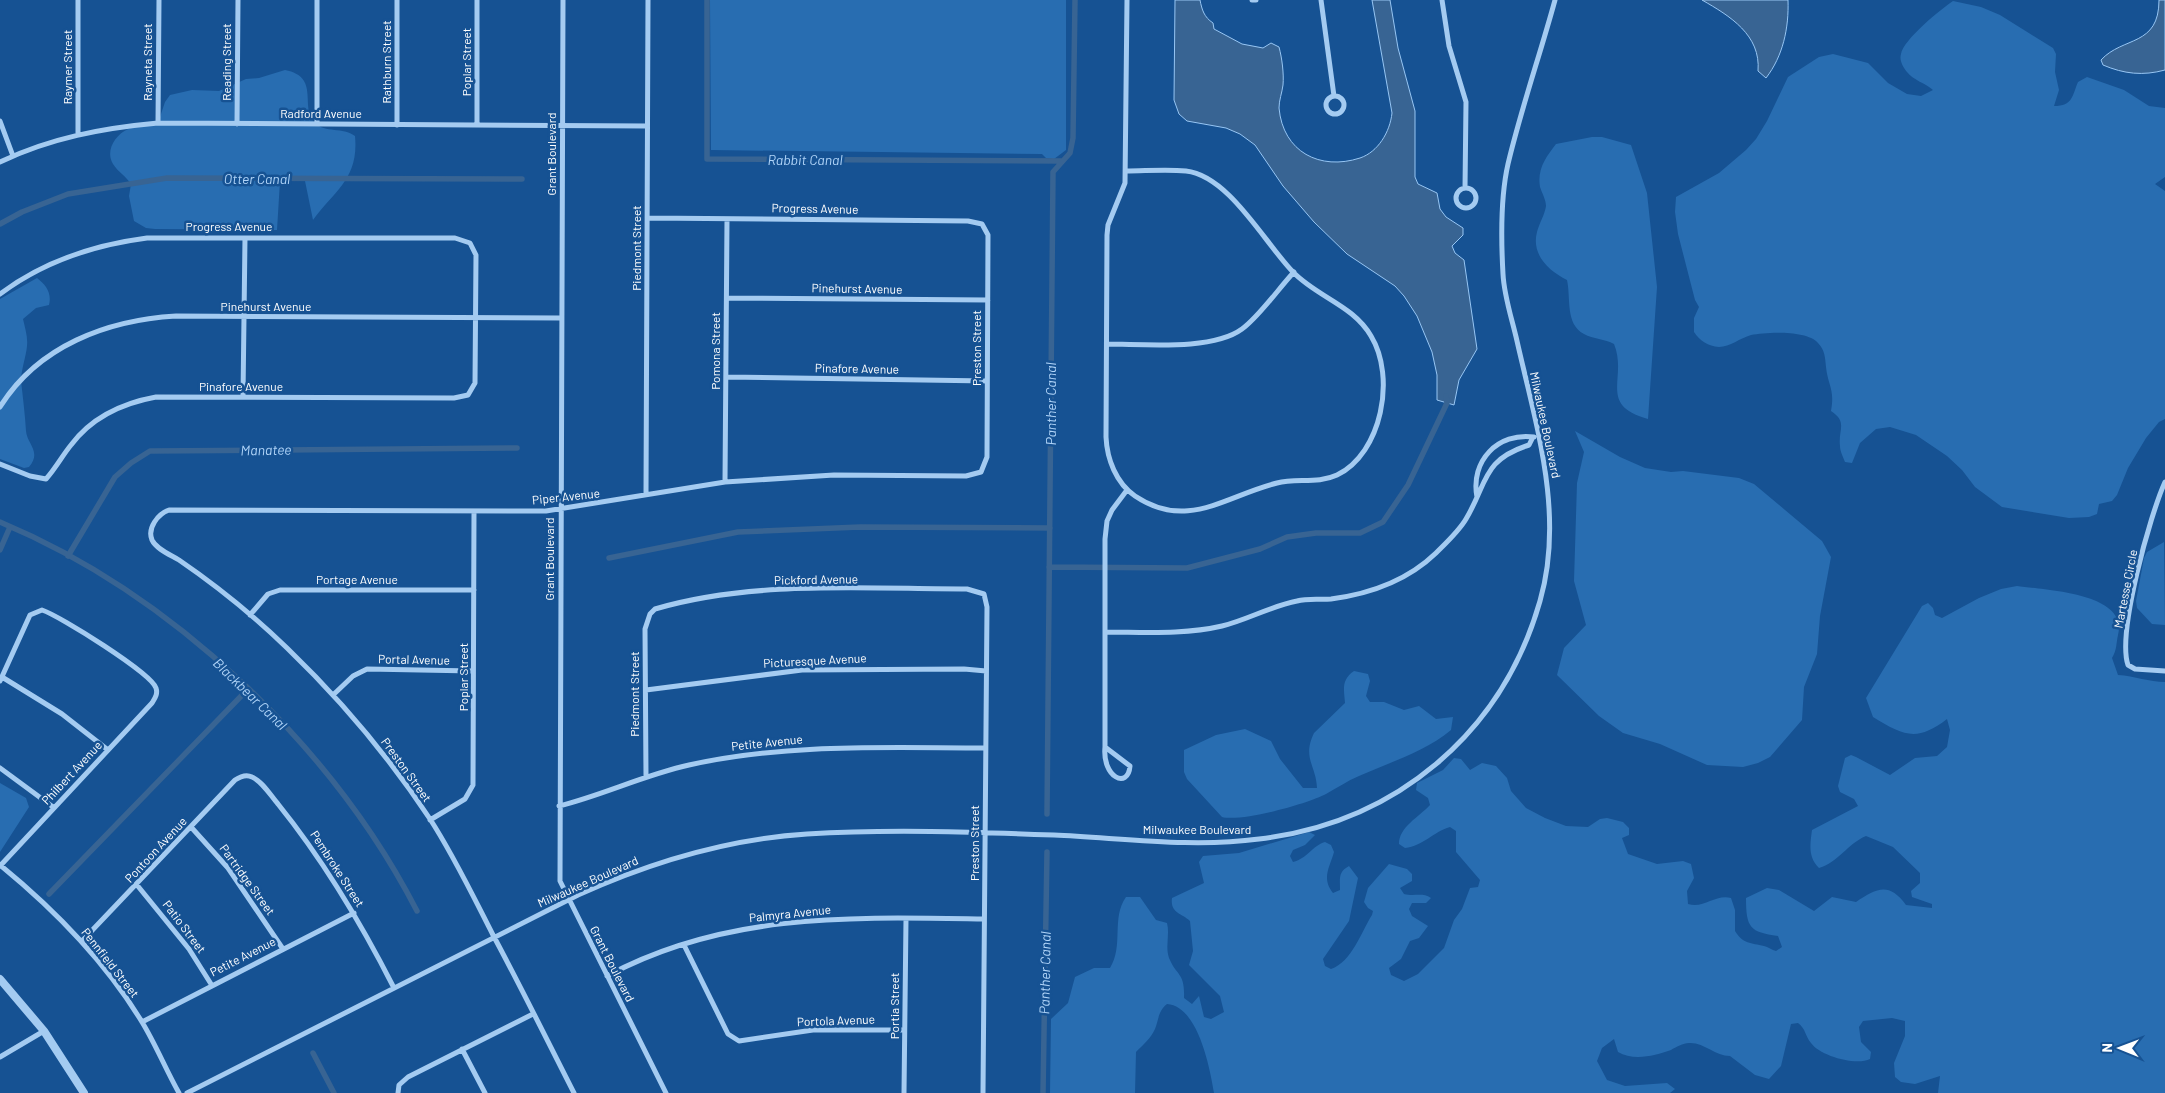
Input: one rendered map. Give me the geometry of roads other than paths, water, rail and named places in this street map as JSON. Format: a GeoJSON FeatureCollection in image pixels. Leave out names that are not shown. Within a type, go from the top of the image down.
{"type":"FeatureCollection","features":[{"type":"Feature","properties":{"kind":"street","name":"Raymer Street"},"geometry":{"type":"LineString","coordinates":[[78,0],[78,135]]}},
{"type":"Feature","properties":{"kind":"street","name":"Rayneta Street"},"geometry":{"type":"LineString","coordinates":[[158,123],[159,0]]}},
{"type":"Feature","properties":{"kind":"street","name":"Reading Street"},"geometry":{"type":"LineString","coordinates":[[237,124],[238,0]]}},
{"type":"Feature","properties":{"kind":"street"},"geometry":{"type":"LineString","coordinates":[[317,0],[317,124]]}},
{"type":"Feature","properties":{"kind":"street","name":"Rathburn Street"},"geometry":{"type":"LineString","coordinates":[[397,0],[397,125]]}},
{"type":"Feature","properties":{"kind":"street","name":"Poplar Street"},"geometry":{"type":"LineString","coordinates":[[477,0],[477,125]]}},
{"type":"Feature","properties":{"kind":"street","name":"Grant Boulevard"},"geometry":{"type":"LineString","coordinates":[[562,0],[560,881],[666,1093]]}},
{"type":"Feature","properties":{"kind":"street","name":"Piedmont Street"},"geometry":{"type":"LineString","coordinates":[[646,495],[648,0]]}},
{"type":"Feature","properties":{"kind":"street"},"geometry":{"type":"LineString","coordinates":[[1126,171],[1186,171],[1217,183],[1232,198],[1294,272],[1308,285],[1350,312],[1370,334],[1377,347],[1385,381],[1383,402],[1375,426],[1360,457],[1343,471],[1328,478],[1277,483],[1207,508],[1187,513],[1159,509],[1127,490],[1111,464],[1106,451],[1108,225],[1124,184],[1126,171],[1127,0]]}},
{"type":"Feature","properties":{"kind":"street"},"geometry":{"type":"LineString","coordinates":[[1322,0],[1334,96]]}},
{"type":"Feature","properties":{"kind":"street"},"geometry":{"type":"LineString","coordinates":[[1442,0],[1449,46],[1466,102],[1466,188]]}},
{"type":"Feature","properties":{"kind":"street","name":"Milwaukee Boulevard"},"geometry":{"type":"LineString","coordinates":[[187,1093],[602,884],[663,861],[708,849],[757,839],[840,833],[985,834],[1171,841],[1255,840],[1302,833],[1343,819],[1384,801],[1414,782],[1470,733],[1500,693],[1526,640],[1540,601],[1546,575],[1549,540],[1549,495],[1503,280],[1501,228],[1507,168],[1555,0]]}},
{"type":"Feature","properties":{"kind":"street"},"geometry":{"type":"LineString","coordinates":[[0,120],[13,156]]}},
{"type":"Feature","properties":{"kind":"street","name":"Radford Avenue"},"geometry":{"type":"LineString","coordinates":[[0,162],[78,135],[125,126],[158,123],[648,126]]}},
{"type":"Feature","properties":{"kind":"street"},"geometry":{"type":"LineString","coordinates":[[1466,188],[1474,192],[1476,198],[1474,204],[1468,208],[1458,204],[1456,198],[1460,190],[1466,188]]}},
{"type":"Feature","properties":{"kind":"street","name":"Progress Avenue"},"geometry":{"type":"LineString","coordinates":[[648,218],[968,221],[982,224]]}},
{"type":"Feature","properties":{"kind":"street","name":"Pomona Street"},"geometry":{"type":"LineString","coordinates":[[725,482],[727,220]]}},
{"type":"Feature","properties":{"kind":"street","name":"Preston Street"},"geometry":{"type":"LineString","coordinates":[[981,472],[987,457],[988,300],[988,236],[982,224]]}},
{"type":"Feature","properties":{"kind":"street","name":"Progress Avenue"},"geometry":{"type":"LineString","coordinates":[[0,294],[39,269],[106,244],[162,237],[455,238],[470,243],[476,255],[476,318]]}},
{"type":"Feature","properties":{"kind":"street"},"geometry":{"type":"LineString","coordinates":[[243,396],[245,238]]}},
{"type":"Feature","properties":{"kind":"street"},"geometry":{"type":"LineString","coordinates":[[1107,344],[1205,343],[1223,338],[1243,329],[1294,272]]}},
{"type":"Feature","properties":{"kind":"street","name":"Pinehurst Avenue"},"geometry":{"type":"LineString","coordinates":[[727,298],[988,300]]}},
{"type":"Feature","properties":{"kind":"street","name":"Pinehurst Avenue"},"geometry":{"type":"LineString","coordinates":[[0,407],[16,386],[42,362],[65,346],[98,330],[127,321],[155,318],[244,317],[561,318]]}},
{"type":"Feature","properties":{"kind":"street","name":"Pinafore Avenue"},"geometry":{"type":"LineString","coordinates":[[0,464],[30,476],[46,479],[72,443],[101,417],[122,406],[164,396],[454,398],[468,395],[475,383],[476,318]]}},
{"type":"Feature","properties":{"kind":"street","name":"Pinafore Avenue"},"geometry":{"type":"LineString","coordinates":[[726,377],[987,381]]}},
{"type":"Feature","properties":{"kind":"street"},"geometry":{"type":"LineString","coordinates":[[1477,497],[1476,474],[1482,460],[1493,448],[1519,435],[1536,436]]}},
{"type":"Feature","properties":{"kind":"street"},"geometry":{"type":"LineString","coordinates":[[1105,632],[1170,632],[1206,629],[1233,623],[1297,601],[1336,598],[1374,590],[1398,580],[1435,554],[1460,528],[1489,470],[1501,457],[1511,451],[1529,445],[1536,436]]}},
{"type":"Feature","properties":{"kind":"street"},"geometry":{"type":"LineString","coordinates":[[1493,448],[1501,457]]}},
{"type":"Feature","properties":{"kind":"street","name":"Piper Avenue"},"geometry":{"type":"LineString","coordinates":[[155,520],[163,512],[177,509],[474,512],[560,510],[725,482],[834,475],[966,476],[981,472]]}},
{"type":"Feature","properties":{"kind":"street","name":"Martesse Circle"},"geometry":{"type":"LineString","coordinates":[[2165,482],[2143,548],[2134,589],[2125,649],[2128,665],[2135,669],[2165,671]]}},
{"type":"Feature","properties":{"kind":"street"},"geometry":{"type":"LineString","coordinates":[[1105,747],[1130,766],[1126,776],[1120,778],[1113,776],[1106,768],[1104,759],[1104,558],[1107,521],[1112,510],[1127,490]]}},
{"type":"Feature","properties":{"kind":"street","name":"Poplar Street"},"geometry":{"type":"LineString","coordinates":[[430,820],[465,799],[473,785],[474,512]]}},
{"type":"Feature","properties":{"kind":"street","name":"Preston Street"},"geometry":{"type":"LineString","coordinates":[[155,520],[152,528],[152,541],[250,615],[287,648],[333,695],[386,759],[430,820],[459,868],[574,1093]]}},
{"type":"Feature","properties":{"kind":"street","name":"Pickford Avenue"},"geometry":{"type":"LineString","coordinates":[[650,614],[670,605],[730,595],[802,589],[967,588],[984,594]]}},
{"type":"Feature","properties":{"kind":"street","name":"Portage Avenue"},"geometry":{"type":"LineString","coordinates":[[250,615],[268,594],[280,590],[474,590]]}},
{"type":"Feature","properties":{"kind":"street","name":"Preston Street"},"geometry":{"type":"LineString","coordinates":[[983,1093],[987,607],[984,594]]}},
{"type":"Feature","properties":{"kind":"street","name":"Philbert Avenue"},"geometry":{"type":"LineString","coordinates":[[0,865],[152,703],[157,693],[156,687],[150,680],[110,651],[49,612],[36,611],[30,615],[1,679]]}},
{"type":"Feature","properties":{"kind":"street","name":"Piedmont Street"},"geometry":{"type":"LineString","coordinates":[[646,776],[645,630],[650,614]]}},
{"type":"Feature","properties":{"kind":"street","name":"Picturesque Avenue"},"geometry":{"type":"LineString","coordinates":[[646,690],[802,670],[964,668],[986,670]]}},
{"type":"Feature","properties":{"kind":"street","name":"Portal Avenue"},"geometry":{"type":"LineString","coordinates":[[333,695],[353,676],[367,670],[473,671]]}},
{"type":"Feature","properties":{"kind":"street"},"geometry":{"type":"LineString","coordinates":[[1,679],[62,714],[108,750]]}},
{"type":"Feature","properties":{"kind":"street","name":"Petite Avenue"},"geometry":{"type":"LineString","coordinates":[[559,806],[646,776],[729,757],[798,749],[985,748]]}},
{"type":"Feature","properties":{"kind":"street"},"geometry":{"type":"LineString","coordinates":[[0,768],[53,807]]}},
{"type":"Feature","properties":{"kind":"street","name":"Pontoon Avenue"},"geometry":{"type":"LineString","coordinates":[[82,941],[235,780],[246,775]]}},
{"type":"Feature","properties":{"kind":"street","name":"Pembroke Street"},"geometry":{"type":"LineString","coordinates":[[246,775],[254,777],[293,823],[318,857],[354,913],[394,988]]}},
{"type":"Feature","properties":{"kind":"street","name":"Partridge Street"},"geometry":{"type":"LineString","coordinates":[[191,827],[232,874],[283,948]]}},
{"type":"Feature","properties":{"kind":"street","name":"Pennfield Street"},"geometry":{"type":"LineString","coordinates":[[0,865],[50,908],[82,941],[142,1022],[179,1093]]}},
{"type":"Feature","properties":{"kind":"street","name":"Patio Street"},"geometry":{"type":"LineString","coordinates":[[137,885],[189,949],[211,984]]}},
{"type":"Feature","properties":{"kind":"street","name":"Petite Avenue"},"geometry":{"type":"LineString","coordinates":[[142,1022],[211,984],[354,913]]}},
{"type":"Feature","properties":{"kind":"street","name":"Palmyra Avenue"},"geometry":{"type":"LineString","coordinates":[[607,976],[629,965],[684,944],[735,931],[784,922],[838,919],[984,920]]}},
{"type":"Feature","properties":{"kind":"street","name":"Portia Street"},"geometry":{"type":"LineString","coordinates":[[904,1093],[906,919]]}},
{"type":"Feature","properties":{"kind":"street","name":"Portola Avenue"},"geometry":{"type":"LineString","coordinates":[[684,944],[728,1034],[739,1041],[813,1030],[904,1030]]}},
{"type":"Feature","properties":{"kind":"street"},"geometry":{"type":"LineString","coordinates":[[0,979],[44,1031],[84,1093]]}},
{"type":"Feature","properties":{"kind":"street"},"geometry":{"type":"LineString","coordinates":[[398,1092],[399,1085],[408,1077],[533,1014]]}},
{"type":"Feature","properties":{"kind":"street"},"geometry":{"type":"LineString","coordinates":[[0,1057],[44,1031]]}},
{"type":"Feature","properties":{"kind":"street"},"geometry":{"type":"LineString","coordinates":[[462,1049],[485,1093]]}},
{"type":"Feature","properties":{"kind":"waterway","name":"Rabbit Canal"},"geometry":{"type":"LineString","coordinates":[[707,0],[707,159],[1062,161]]}},
{"type":"Feature","properties":{"kind":"waterway","name":"Panther Canal"},"geometry":{"type":"LineString","coordinates":[[1047,814],[1053,172],[1070,153],[1073,138],[1075,0]]}},
{"type":"Feature","properties":{"kind":"waterway","name":"Otter Canal"},"geometry":{"type":"LineString","coordinates":[[0,224],[22,212],[68,194],[167,178],[522,179]]}},
{"type":"Feature","properties":{"kind":"waterway"},"geometry":{"type":"LineString","coordinates":[[1049,567],[1187,568],[1260,549],[1287,537],[1316,533],[1360,533],[1383,522],[1408,485],[1447,403],[1446,396]]}},
{"type":"Feature","properties":{"kind":"waterway","name":"Manatee"},"geometry":{"type":"LineString","coordinates":[[68,556],[115,477],[131,463],[150,451],[517,448]]}},
{"type":"Feature","properties":{"kind":"waterway","name":"Blackbear Canal"},"geometry":{"type":"LineString","coordinates":[[0,522],[64,553],[126,590],[185,633],[241,682],[293,734],[340,791],[382,850],[417,911]]}},
{"type":"Feature","properties":{"kind":"waterway"},"geometry":{"type":"LineString","coordinates":[[0,550],[10,527]]}},
{"type":"Feature","properties":{"kind":"waterway"},"geometry":{"type":"LineString","coordinates":[[609,558],[738,532],[860,527],[1050,528]]}},
{"type":"Feature","properties":{"kind":"waterway"},"geometry":{"type":"LineString","coordinates":[[49,894],[248,689]]}},
{"type":"Feature","properties":{"kind":"waterway","name":"Panther Canal"},"geometry":{"type":"LineString","coordinates":[[1043,1093],[1047,852]]}},
{"type":"Feature","properties":{"kind":"waterway"},"geometry":{"type":"LineString","coordinates":[[313,1053],[334,1093]]}}]}
